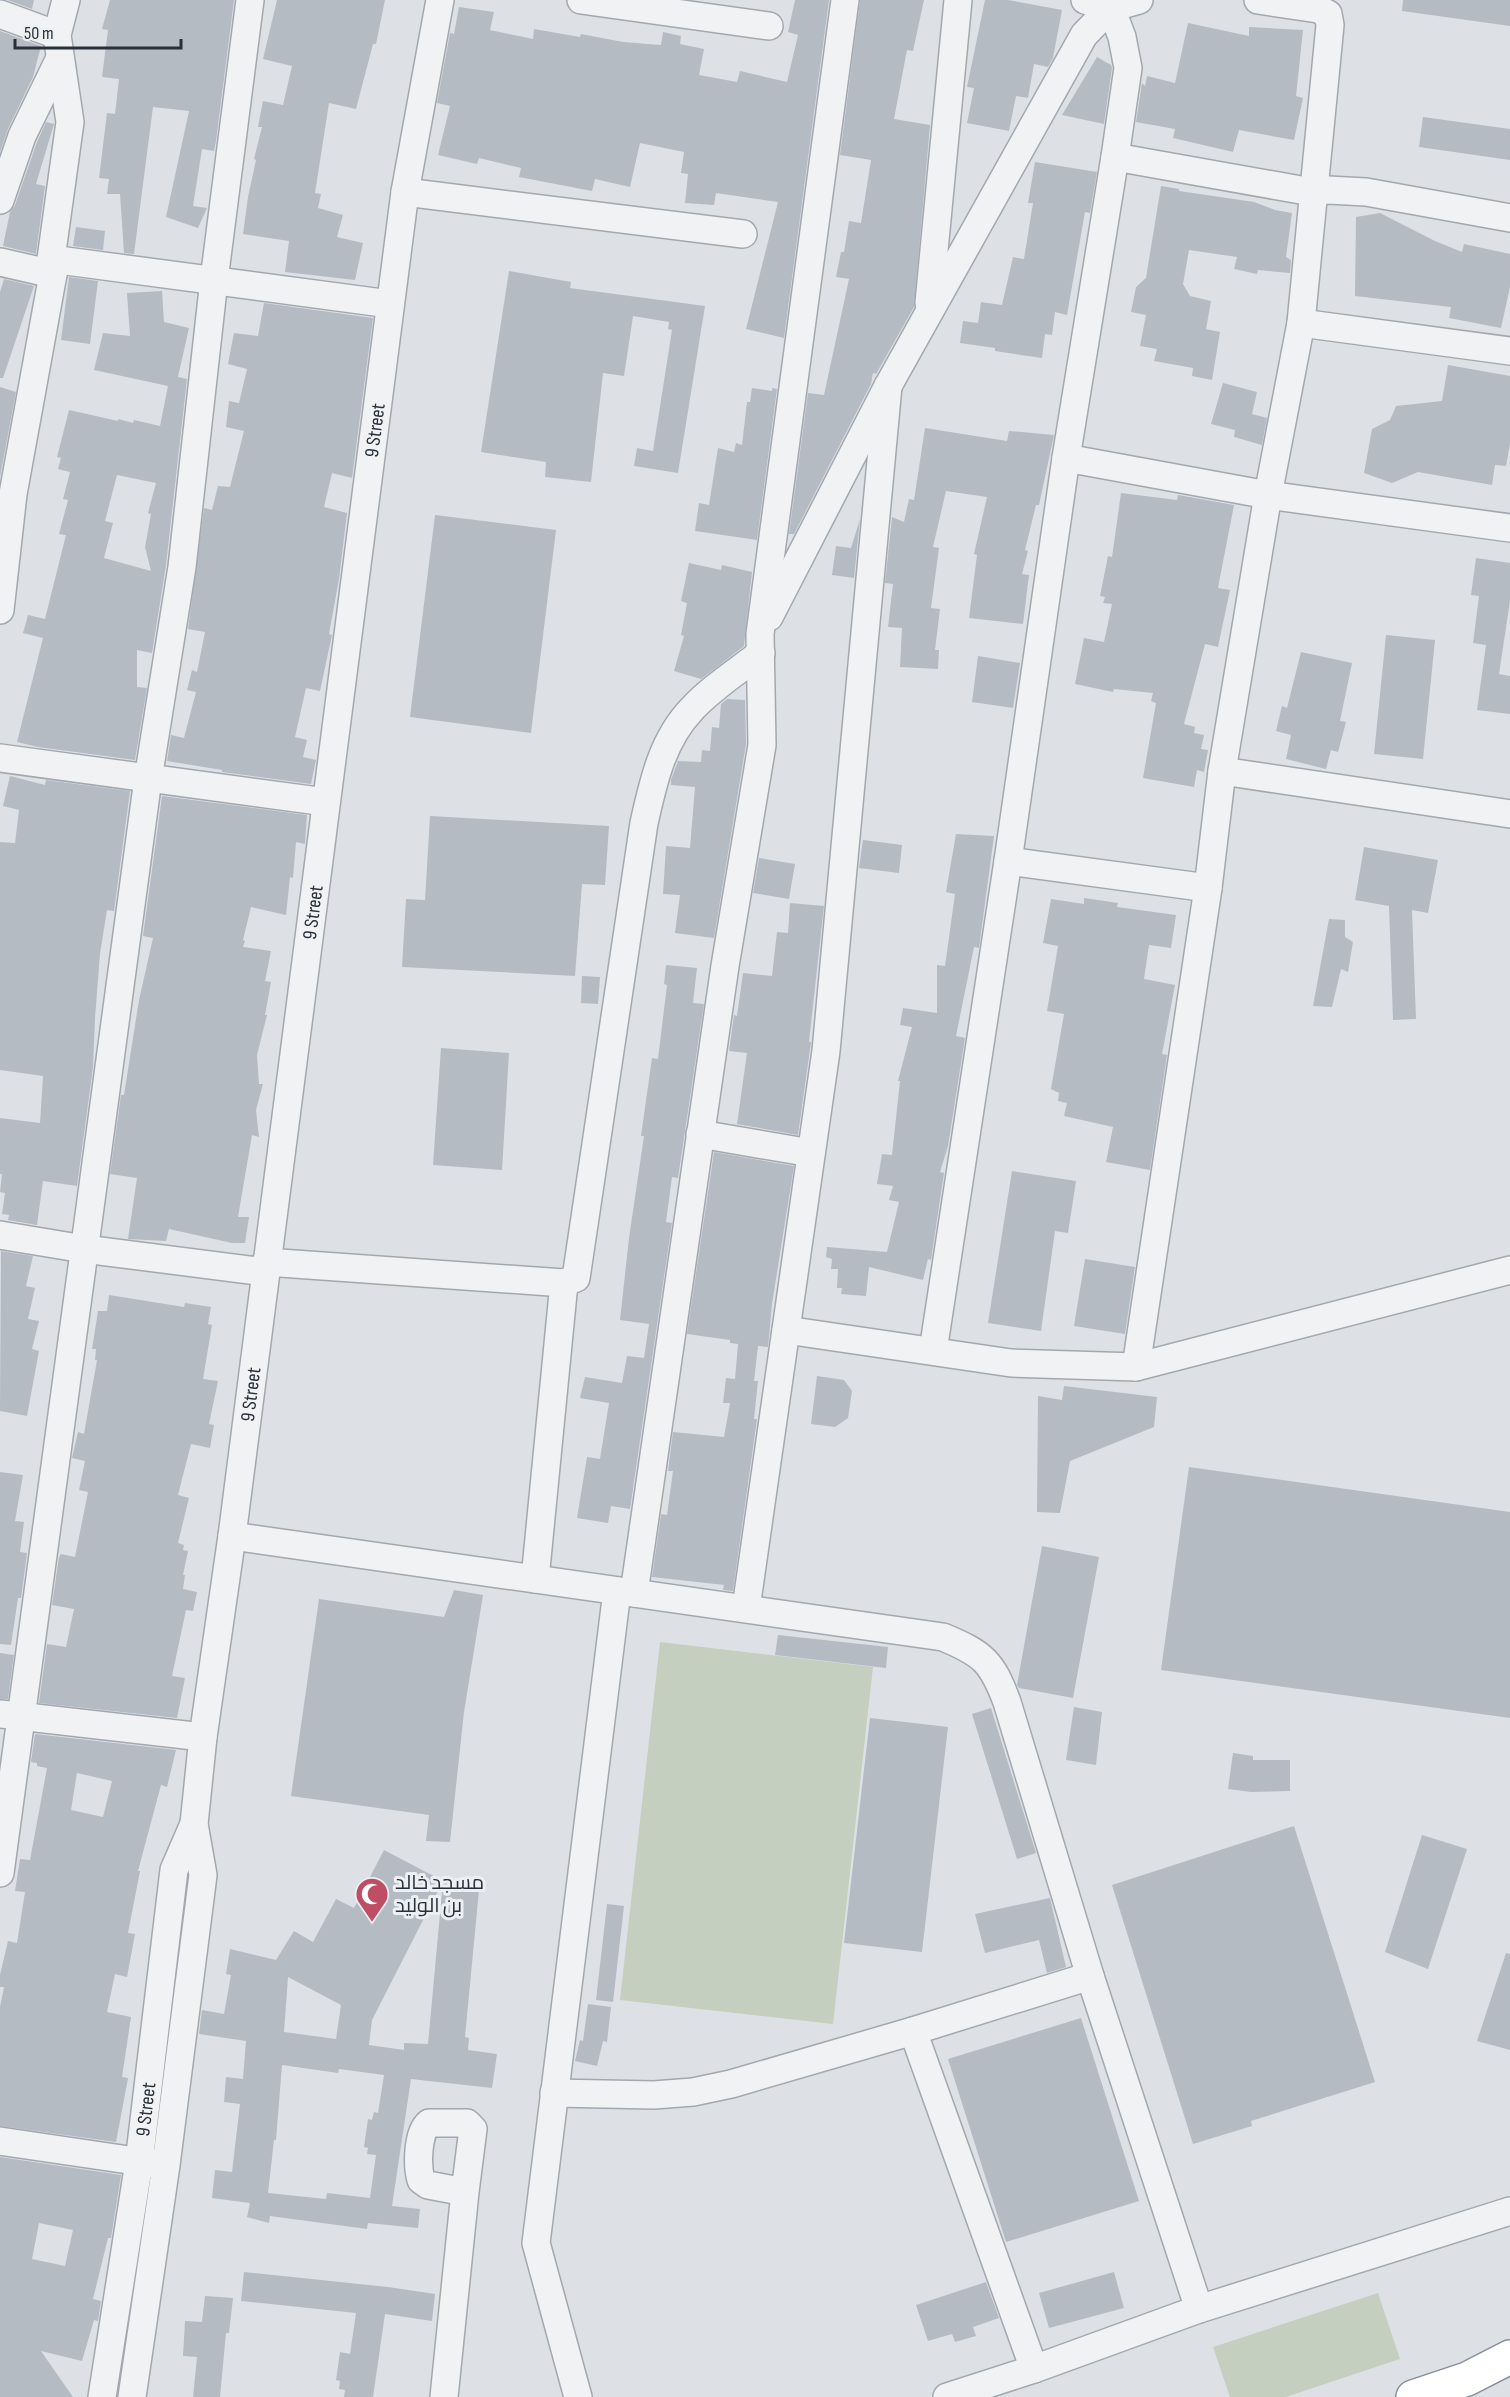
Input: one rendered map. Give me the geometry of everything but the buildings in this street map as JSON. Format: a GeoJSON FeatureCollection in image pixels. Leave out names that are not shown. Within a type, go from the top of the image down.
{"type":"FeatureCollection","features":[{"type":"Feature","properties":{"kind":"highway"},"geometry":{"type":"LineString","coordinates":[[1413,2397],[1467,2379],[1510,2357]]}},
{"type":"Feature","properties":{"kind":"street"},"geometry":{"type":"LineString","coordinates":[[0,200],[22,136],[59,46],[66,0]]}},
{"type":"Feature","properties":{"kind":"street"},"geometry":{"type":"LineString","coordinates":[[0,1873],[11,1716],[84,1250],[148,779],[182,567],[214,280],[250,0]]}},
{"type":"Feature","properties":{"kind":"street","name":"9 Street"},"geometry":{"type":"LineString","coordinates":[[132,2397],[166,2165],[203,1875],[194,1824],[203,1737],[232,1536],[405,192],[440,0]]}},
{"type":"Feature","properties":{"kind":"street"},"geometry":{"type":"LineString","coordinates":[[581,0],[769,26]]}},
{"type":"Feature","properties":{"kind":"street"},"geometry":{"type":"LineString","coordinates":[[578,2397],[536,2243],[554,2093],[625,1592],[762,745],[761,644],[845,0]]}},
{"type":"Feature","properties":{"kind":"street"},"geometry":{"type":"LineString","coordinates":[[928,313],[958,0]]}},
{"type":"Feature","properties":{"kind":"street"},"geometry":{"type":"LineString","coordinates":[[1085,0],[1114,4],[1139,0]]}},
{"type":"Feature","properties":{"kind":"street"},"geometry":{"type":"LineString","coordinates":[[1136,1367],[1208,888],[1222,771],[1268,495],[1301,323],[1329,25],[1328,14],[1318,9],[1258,0]]}},
{"type":"Feature","properties":{"kind":"street"},"geometry":{"type":"LineString","coordinates":[[0,1235],[84,1250],[266,1267],[564,1283],[576,1278],[644,823],[663,753],[693,708],[761,644],[888,386],[928,313],[1084,35],[1114,4]]}},
{"type":"Feature","properties":{"kind":"street"},"geometry":{"type":"LineString","coordinates":[[933,1351],[1008,861],[1065,458],[1128,68],[1114,4]]}},
{"type":"Feature","properties":{"kind":"street"},"geometry":{"type":"LineString","coordinates":[[0,14],[59,46]]}},
{"type":"Feature","properties":{"kind":"street"},"geometry":{"type":"LineString","coordinates":[[0,610],[13,494],[52,267],[70,122],[59,46]]}},
{"type":"Feature","properties":{"kind":"street"},"geometry":{"type":"LineString","coordinates":[[1115,157],[1312,192],[1328,190],[1366,192],[1510,218]]}},
{"type":"Feature","properties":{"kind":"street"},"geometry":{"type":"LineString","coordinates":[[405,192],[743,234]]}},
{"type":"Feature","properties":{"kind":"street"},"geometry":{"type":"LineString","coordinates":[[0,262],[214,280],[390,304]]}},
{"type":"Feature","properties":{"kind":"street"},"geometry":{"type":"LineString","coordinates":[[1301,323],[1510,351]]}},
{"type":"Feature","properties":{"kind":"street"},"geometry":{"type":"LineString","coordinates":[[746,1608],[826,1051],[888,386]]}},
{"type":"Feature","properties":{"kind":"street"},"geometry":{"type":"LineString","coordinates":[[1065,458],[1268,495],[1510,528]]}},
{"type":"Feature","properties":{"kind":"street"},"geometry":{"type":"LineString","coordinates":[[0,534],[13,494]]}},
{"type":"Feature","properties":{"kind":"street"},"geometry":{"type":"LineString","coordinates":[[0,758],[326,802]]}},
{"type":"Feature","properties":{"kind":"street"},"geometry":{"type":"LineString","coordinates":[[1222,771],[1510,814]]}},
{"type":"Feature","properties":{"kind":"street"},"geometry":{"type":"LineString","coordinates":[[1008,861],[1208,888]]}},
{"type":"Feature","properties":{"kind":"street"},"geometry":{"type":"LineString","coordinates":[[700,1134],[811,1153]]}},
{"type":"Feature","properties":{"kind":"street"},"geometry":{"type":"LineString","coordinates":[[786,1330],[1011,1363],[1136,1367],[1510,1270]]}},
{"type":"Feature","properties":{"kind":"street"},"geometry":{"type":"LineString","coordinates":[[536,1579],[564,1283]]}},
{"type":"Feature","properties":{"kind":"street"},"geometry":{"type":"LineString","coordinates":[[232,1536],[943,1637],[966,1646],[982,1657],[996,1672],[1007,1702],[1090,1976],[1199,2308]]}},
{"type":"Feature","properties":{"kind":"street"},"geometry":{"type":"LineString","coordinates":[[11,1716],[203,1737]]}},
{"type":"Feature","properties":{"kind":"street","name":"9 Street"},"geometry":{"type":"LineString","coordinates":[[102,2397],[139,2162],[174,1870],[194,1824]]}},
{"type":"Feature","properties":{"kind":"street"},"geometry":{"type":"LineString","coordinates":[[554,2093],[654,2094],[693,2092],[731,2084],[1090,1976]]}},
{"type":"Feature","properties":{"kind":"street"},"geometry":{"type":"LineString","coordinates":[[913,2031],[1034,2368]]}},
{"type":"Feature","properties":{"kind":"street"},"geometry":{"type":"LineString","coordinates":[[0,2141],[166,2165]]}},
{"type":"Feature","properties":{"kind":"street"},"geometry":{"type":"LineString","coordinates":[[444,2397],[465,2192]]}},
{"type":"Feature","properties":{"kind":"street"},"geometry":{"type":"LineString","coordinates":[[947,2397],[1199,2308],[1510,2211]]}},
{"type":"Feature","properties":{"kind":"green space"},"geometry":{"type":"Polygon","coordinates":[[[660,1642],[873,1667],[833,2024],[620,2000],[660,1642]]]}},
{"type":"Feature","properties":{"kind":"green space"},"geometry":{"type":"Polygon","coordinates":[[[1378,2293],[1400,2359],[1286,2397],[1230,2397],[1213,2347],[1378,2293]]]}},
{"type":"Feature","properties":{"kind":"place","name":"مسجد خالد بن الوليد"},"geometry":{"type":"Point","coordinates":[372,1923]}}]}
